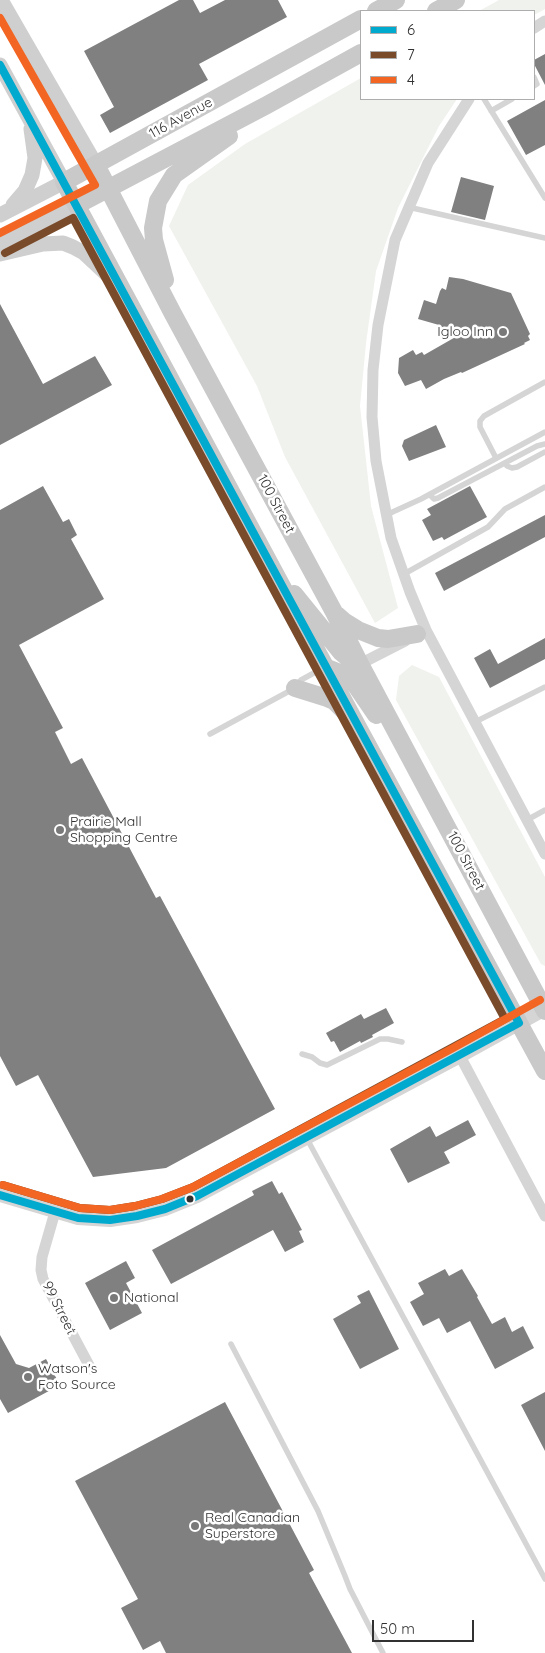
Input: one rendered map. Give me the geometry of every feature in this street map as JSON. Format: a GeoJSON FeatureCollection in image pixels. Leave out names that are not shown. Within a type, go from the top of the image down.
{"type":"FeatureCollection","features":[{"type":"Feature","properties":{"kind":"main road","name":"100 Street"},"geometry":{"type":"LineString","coordinates":[[1,0],[109,189],[172,312],[545,1009]]}},
{"type":"Feature","properties":{"kind":"main road"},"geometry":{"type":"LineString","coordinates":[[378,10],[396,0]]}},
{"type":"Feature","properties":{"kind":"main road"},"geometry":{"type":"LineString","coordinates":[[438,10],[456,0]]}},
{"type":"Feature","properties":{"kind":"main road","name":"116 Avenue"},"geometry":{"type":"LineString","coordinates":[[5,212],[96,165],[360,20]]}},
{"type":"Feature","properties":{"kind":"main road","name":"116 Avenue"},"geometry":{"type":"LineString","coordinates":[[0,244],[109,189],[360,54]]}},
{"type":"Feature","properties":{"kind":"main road"},"geometry":{"type":"LineString","coordinates":[[1,70],[27,113],[77,205],[545,1071]]}},
{"type":"Feature","properties":{"kind":"main road"},"geometry":{"type":"LineString","coordinates":[[172,312],[154,240],[153,228],[158,201],[174,175],[236,132],[267,105]]}},
{"type":"Feature","properties":{"kind":"main road"},"geometry":{"type":"LineString","coordinates":[[5,212],[25,190],[32,175],[35,158],[34,138],[27,113]]}},
{"type":"Feature","properties":{"kind":"main road"},"geometry":{"type":"LineString","coordinates":[[0,254],[43,244],[63,243],[84,254],[120,287]]}},
{"type":"Feature","properties":{"kind":"main road"},"geometry":{"type":"LineString","coordinates":[[269,562],[341,652],[347,658],[360,664]]}},
{"type":"Feature","properties":{"kind":"main road"},"geometry":{"type":"LineString","coordinates":[[334,612],[358,630],[378,638],[388,639],[421,632]]}},
{"type":"Feature","properties":{"kind":"main road"},"geometry":{"type":"LineString","coordinates":[[325,667],[342,672],[350,677],[423,781]]}},
{"type":"Feature","properties":{"kind":"main road"},"geometry":{"type":"LineString","coordinates":[[295,688],[309,691],[334,701],[354,720]]}},
{"type":"Feature","properties":{"kind":"street"},"geometry":{"type":"LineString","coordinates":[[468,100],[428,163],[395,240],[378,325],[373,370],[372,417],[376,461],[391,538],[421,632],[475,722],[545,854]]}},
{"type":"Feature","properties":{"kind":"street"},"geometry":{"type":"LineString","coordinates":[[360,664],[421,632]]}},
{"type":"Feature","properties":{"kind":"street"},"geometry":{"type":"LineString","coordinates":[[0,1195],[78,1218],[110,1220],[165,1210],[197,1196],[545,1009]]}},
{"type":"Feature","properties":{"kind":"street"},"geometry":{"type":"LineString","coordinates":[[460,1056],[545,1216]]}},
{"type":"Feature","properties":{"kind":"street","name":"99 Street"},"geometry":{"type":"LineString","coordinates":[[55,1212],[42,1257],[41,1270],[43,1279],[91,1368]]}},
{"type":"Feature","properties":{"kind":"lane"},"geometry":{"type":"LineString","coordinates":[[485,100],[545,198]]}},
{"type":"Feature","properties":{"kind":"lane"},"geometry":{"type":"LineString","coordinates":[[491,111],[510,100]]}},
{"type":"Feature","properties":{"kind":"lane"},"geometry":{"type":"LineString","coordinates":[[408,207],[545,238]]}},
{"type":"Feature","properties":{"kind":"lane"},"geometry":{"type":"LineString","coordinates":[[496,458],[480,427],[480,421],[484,416],[545,382]]}},
{"type":"Feature","properties":{"kind":"lane"},"geometry":{"type":"LineString","coordinates":[[386,515],[430,495],[545,432]]}},
{"type":"Feature","properties":{"kind":"lane"},"geometry":{"type":"LineString","coordinates":[[430,495],[438,498],[537,446],[545,444]]}},
{"type":"Feature","properties":{"kind":"lane"},"geometry":{"type":"LineString","coordinates":[[505,463],[512,468],[517,467],[545,452]]}},
{"type":"Feature","properties":{"kind":"lane"},"geometry":{"type":"LineString","coordinates":[[404,574],[488,527],[505,509],[545,487]]}},
{"type":"Feature","properties":{"kind":"lane"},"geometry":{"type":"LineString","coordinates":[[210,734],[295,688],[301,680],[325,667]]}},
{"type":"Feature","properties":{"kind":"lane"},"geometry":{"type":"LineString","coordinates":[[475,722],[545,687]]}},
{"type":"Feature","properties":{"kind":"lane"},"geometry":{"type":"LineString","coordinates":[[527,820],[545,810]]}},
{"type":"Feature","properties":{"kind":"lane"},"geometry":{"type":"LineString","coordinates":[[302,1054],[312,1057],[327,1066],[380,1039],[402,1042]]}},
{"type":"Feature","properties":{"kind":"lane"},"geometry":{"type":"LineString","coordinates":[[306,1137],[545,1580]]}},
{"type":"Feature","properties":{"kind":"lane"},"geometry":{"type":"LineString","coordinates":[[231,1344],[318,1511],[346,1576],[350,1590],[382,1653]]}},
{"type":"Feature","properties":{"kind":"shaded area"},"geometry":{"type":"Polygon","coordinates":[[[499,0],[545,0],[545,9],[535,14],[535,10],[481,10],[499,0]]]}},
{"type":"Feature","properties":{"kind":"shaded area"},"geometry":{"type":"Polygon","coordinates":[[[360,79],[360,100],[456,100],[439,126],[398,208],[376,271],[360,406],[371,506],[398,608],[375,623],[285,457],[257,386],[169,226],[188,185],[245,144],[360,79]]]}},
{"type":"Feature","properties":{"kind":"shaded area"},"geometry":{"type":"Polygon","coordinates":[[[412,665],[439,677],[545,877],[545,966],[541,964],[396,700],[399,676],[412,665]]]}},
{"type":"Feature","properties":{"kind":"building"},"geometry":{"type":"Polygon","coordinates":[[[179,0],[193,0],[200,13],[225,0],[278,0],[287,17],[199,64],[208,80],[110,133],[100,115],[114,107],[84,51],[179,0]]]}},
{"type":"Feature","properties":{"kind":"building"},"geometry":{"type":"Polygon","coordinates":[[[545,54],[545,85],[535,66],[535,59],[545,54]]]}},
{"type":"Feature","properties":{"kind":"building"},"geometry":{"type":"Polygon","coordinates":[[[545,100],[545,145],[526,155],[507,121],[545,100]]]}},
{"type":"Feature","properties":{"kind":"building"},"geometry":{"type":"Polygon","coordinates":[[[461,177],[494,186],[485,220],[451,212],[461,177]]]}},
{"type":"Feature","properties":{"kind":"building","name":"Igloo Inn"},"geometry":{"type":"Polygon","coordinates":[[[449,277],[463,279],[511,293],[530,334],[528,336],[530,340],[426,389],[421,380],[405,386],[398,373],[399,358],[413,350],[416,355],[422,352],[424,355],[459,335],[438,329],[439,325],[418,319],[424,300],[436,304],[442,288],[446,290],[449,277]]]}},
{"type":"Feature","properties":{"kind":"building"},"geometry":{"type":"Polygon","coordinates":[[[0,304],[43,384],[95,356],[112,385],[0,445],[0,304]]]}},
{"type":"Feature","properties":{"kind":"building"},"geometry":{"type":"Polygon","coordinates":[[[436,425],[446,447],[409,461],[402,446],[404,440],[436,425]]]}},
{"type":"Feature","properties":{"kind":"building","name":"Prairie Mall Shopping Centre"},"geometry":{"type":"Polygon","coordinates":[[[43,486],[63,522],[69,519],[77,535],[71,539],[104,599],[19,645],[63,728],[55,732],[71,764],[82,758],[156,898],[160,896],[275,1109],[166,1168],[93,1177],[38,1075],[16,1086],[0,1056],[0,510],[43,486]]]}},
{"type":"Feature","properties":{"kind":"building"},"geometry":{"type":"Polygon","coordinates":[[[470,486],[487,517],[444,540],[442,537],[433,541],[422,520],[431,515],[427,509],[470,486]]]}},
{"type":"Feature","properties":{"kind":"building"},"geometry":{"type":"Polygon","coordinates":[[[545,515],[545,537],[444,591],[435,573],[545,515]]]}},
{"type":"Feature","properties":{"kind":"building"},"geometry":{"type":"Polygon","coordinates":[[[545,638],[545,659],[490,688],[474,658],[490,649],[498,664],[545,638]]]}},
{"type":"Feature","properties":{"kind":"building"},"geometry":{"type":"Polygon","coordinates":[[[386,1008],[394,1023],[372,1035],[373,1037],[361,1043],[360,1041],[340,1052],[334,1041],[331,1042],[326,1033],[361,1014],[364,1019],[386,1008]]]}},
{"type":"Feature","properties":{"kind":"building"},"geometry":{"type":"Polygon","coordinates":[[[468,1120],[476,1135],[444,1152],[450,1163],[408,1183],[390,1149],[430,1126],[436,1137],[468,1120]]]}},
{"type":"Feature","properties":{"kind":"building"},"geometry":{"type":"Polygon","coordinates":[[[272,1181],[279,1194],[282,1192],[302,1230],[299,1231],[304,1242],[285,1252],[273,1230],[171,1284],[152,1250],[254,1195],[252,1191],[272,1181]]]}},
{"type":"Feature","properties":{"kind":"building","name":"National"},"geometry":{"type":"Polygon","coordinates":[[[126,1261],[135,1278],[126,1283],[142,1313],[110,1330],[85,1283],[126,1261]]]}},
{"type":"Feature","properties":{"kind":"building"},"geometry":{"type":"Polygon","coordinates":[[[445,1269],[449,1276],[462,1269],[492,1324],[505,1317],[512,1332],[523,1326],[534,1348],[495,1369],[470,1321],[447,1333],[439,1318],[423,1326],[410,1302],[424,1294],[418,1283],[445,1269]]]}},
{"type":"Feature","properties":{"kind":"building"},"geometry":{"type":"Polygon","coordinates":[[[369,1290],[399,1349],[360,1369],[333,1319],[361,1303],[357,1296],[369,1290]]]}},
{"type":"Feature","properties":{"kind":"building","name":"Watson's Foto Source"},"geometry":{"type":"Polygon","coordinates":[[[0,1335],[16,1364],[29,1368],[46,1359],[60,1385],[8,1413],[0,1399],[0,1335]]]}},
{"type":"Feature","properties":{"kind":"building"},"geometry":{"type":"Polygon","coordinates":[[[545,1392],[545,1451],[521,1405],[545,1392]]]}},
{"type":"Feature","properties":{"kind":"building","name":"Real Canadian Superstore"},"geometry":{"type":"Polygon","coordinates":[[[225,1402],[314,1570],[309,1573],[352,1653],[166,1653],[160,1641],[143,1650],[121,1608],[138,1599],[75,1481],[225,1402]]]}},
{"type":"Feature","properties":{"kind":"transit line","name":"4"},"geometry":{"type":"LineString","coordinates":[[0,18],[95,185],[0,233]]}},
{"type":"Feature","properties":{"kind":"transit line","name":"6"},"geometry":{"type":"LineString","coordinates":[[0,65],[519,1023],[197,1196],[165,1209],[110,1220],[78,1218],[0,1195]]}},
{"type":"Feature","properties":{"kind":"transit line","name":"7"},"geometry":{"type":"LineString","coordinates":[[3,1185],[80,1208],[110,1210],[162,1199],[193,1187],[505,1019],[73,218],[5,253]]}},
{"type":"Feature","properties":{"kind":"transit line","name":"4"},"geometry":{"type":"LineString","coordinates":[[3,1185],[80,1208],[110,1210],[162,1199],[193,1187],[540,1000]]}},
{"type":"Feature","properties":{"kind":"place","name":"Igloo Inn"},"geometry":{"type":"Point","coordinates":[503,332]}},
{"type":"Feature","properties":{"kind":"place","name":"Prairie Mall Shopping Centre"},"geometry":{"type":"Point","coordinates":[60,830]}},
{"type":"Feature","properties":{"kind":"place","name":"National"},"geometry":{"type":"Point","coordinates":[114,1298]}},
{"type":"Feature","properties":{"kind":"place","name":"Watson's Foto Source"},"geometry":{"type":"Point","coordinates":[28,1377]}},
{"type":"Feature","properties":{"kind":"place","name":"Real Canadian Superstore"},"geometry":{"type":"Point","coordinates":[195,1526]}}]}
